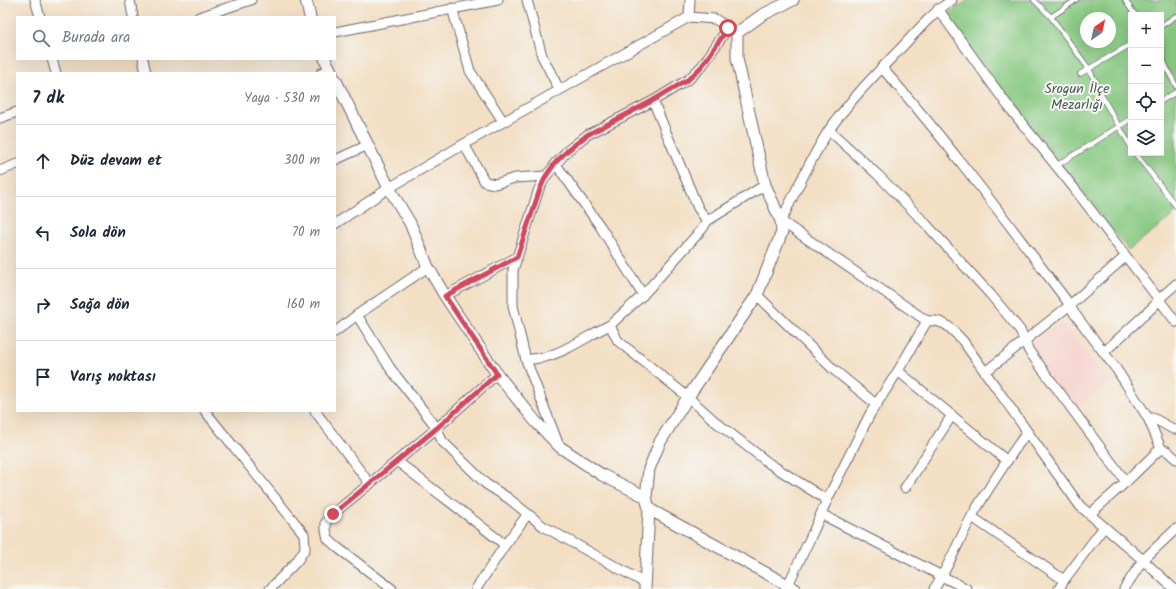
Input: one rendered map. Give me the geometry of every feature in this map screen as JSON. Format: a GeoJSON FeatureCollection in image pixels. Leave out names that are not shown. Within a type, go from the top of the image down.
{"type":"FeatureCollection","features":[{"type":"Feature","properties":{"kind":"street"},"geometry":{"type":"LineString","coordinates":[[35,0],[40,16]]}},
{"type":"Feature","properties":{"kind":"street"},"geometry":{"type":"LineString","coordinates":[[130,0],[133,16]]}},
{"type":"Feature","properties":{"kind":"street"},"geometry":{"type":"LineString","coordinates":[[202,16],[251,0]]}},
{"type":"Feature","properties":{"kind":"street"},"geometry":{"type":"LineString","coordinates":[[306,0],[310,16]]}},
{"type":"Feature","properties":{"kind":"street"},"geometry":{"type":"LineString","coordinates":[[336,32],[498,0]]}},
{"type":"Feature","properties":{"kind":"street"},"geometry":{"type":"LineString","coordinates":[[527,0],[542,56],[559,89]]}},
{"type":"Feature","properties":{"kind":"street"},"geometry":{"type":"LineString","coordinates":[[690,0],[690,17]]}},
{"type":"Feature","properties":{"kind":"street"},"geometry":{"type":"LineString","coordinates":[[560,447],[526,360],[513,306],[513,270],[540,189],[546,176],[555,163],[567,151],[587,135],[652,101],[689,79],[732,30],[793,0]]}},
{"type":"Feature","properties":{"kind":"street"},"geometry":{"type":"LineString","coordinates":[[781,221],[829,130],[857,95],[882,68],[938,9],[952,0]]}},
{"type":"Feature","properties":{"kind":"street"},"geometry":{"type":"LineString","coordinates":[[452,8],[470,71],[503,121]]}},
{"type":"Feature","properties":{"kind":"street"},"geometry":{"type":"LineString","coordinates":[[938,9],[1008,106],[1176,322]]}},
{"type":"Feature","properties":{"kind":"street"},"geometry":{"type":"LineString","coordinates":[[336,223],[389,188],[503,121],[690,17],[715,19],[732,30],[765,185],[781,221],[782,232],[756,296],[688,397],[660,442],[649,469],[646,497],[649,509],[645,586],[543,526],[527,515],[508,498],[486,484],[442,441],[437,428],[390,368],[357,315]]}},
{"type":"Feature","properties":{"kind":"street"},"geometry":{"type":"LineString","coordinates":[[52,60],[56,72]]}},
{"type":"Feature","properties":{"kind":"street"},"geometry":{"type":"LineString","coordinates":[[143,60],[146,72]]}},
{"type":"Feature","properties":{"kind":"street"},"geometry":{"type":"LineString","coordinates":[[882,68],[960,160],[1070,305],[1074,313],[1104,352],[1148,418],[1160,449]]}},
{"type":"Feature","properties":{"kind":"street"},"geometry":{"type":"LineString","coordinates":[[336,84],[389,188],[410,223],[428,267],[445,296],[497,374],[536,422],[560,447],[602,475],[646,497]]}},
{"type":"Feature","properties":{"kind":"street"},"geometry":{"type":"LineString","coordinates":[[652,101],[698,208],[708,221]]}},
{"type":"Feature","properties":{"kind":"street"},"geometry":{"type":"LineString","coordinates":[[0,118],[16,112]]}},
{"type":"Feature","properties":{"kind":"street"},"geometry":{"type":"LineString","coordinates":[[829,130],[878,175],[926,224],[1005,312],[1020,330],[1029,351],[1126,482]]}},
{"type":"Feature","properties":{"kind":"street"},"geometry":{"type":"LineString","coordinates":[[464,144],[485,182],[495,184],[515,178],[546,176]]}},
{"type":"Feature","properties":{"kind":"street"},"geometry":{"type":"LineString","coordinates":[[336,160],[368,145]]}},
{"type":"Feature","properties":{"kind":"street"},"geometry":{"type":"LineString","coordinates":[[555,163],[600,226],[643,295]]}},
{"type":"Feature","properties":{"kind":"street"},"geometry":{"type":"LineString","coordinates":[[0,171],[16,164]]}},
{"type":"Feature","properties":{"kind":"street"},"geometry":{"type":"LineString","coordinates":[[526,360],[545,357],[569,347],[594,332],[610,325],[643,295],[708,221],[765,185]]}},
{"type":"Feature","properties":{"kind":"street"},"geometry":{"type":"LineString","coordinates":[[781,221],[927,321],[936,320],[945,324],[963,341],[1080,506],[1143,560],[1174,589]]}},
{"type":"Feature","properties":{"kind":"street"},"geometry":{"type":"LineString","coordinates":[[985,372],[1070,305],[1125,256]]}},
{"type":"Feature","properties":{"kind":"street"},"geometry":{"type":"LineString","coordinates":[[445,296],[517,257]]}},
{"type":"Feature","properties":{"kind":"street"},"geometry":{"type":"LineString","coordinates":[[336,331],[357,315],[428,267]]}},
{"type":"Feature","properties":{"kind":"street"},"geometry":{"type":"LineString","coordinates":[[1104,352],[1176,284]]}},
{"type":"Feature","properties":{"kind":"street"},"geometry":{"type":"LineString","coordinates":[[756,296],[833,368],[877,405]]}},
{"type":"Feature","properties":{"kind":"street"},"geometry":{"type":"LineString","coordinates":[[649,509],[789,588],[827,500],[870,414],[898,371],[927,321]]}},
{"type":"Feature","properties":{"kind":"street"},"geometry":{"type":"LineString","coordinates":[[610,325],[618,341],[688,397],[717,423],[770,464],[827,500]]}},
{"type":"Feature","properties":{"kind":"street"},"geometry":{"type":"LineString","coordinates":[[898,371],[1007,461]]}},
{"type":"Feature","properties":{"kind":"street"},"geometry":{"type":"LineString","coordinates":[[392,589],[328,539],[326,522],[333,514],[437,428],[497,374]]}},
{"type":"Feature","properties":{"kind":"street"},"geometry":{"type":"LineString","coordinates":[[206,412],[304,534],[305,549],[297,561],[270,589]]}},
{"type":"Feature","properties":{"kind":"street"},"geometry":{"type":"LineString","coordinates":[[316,412],[370,484]]}},
{"type":"Feature","properties":{"kind":"street"},"geometry":{"type":"LineString","coordinates":[[905,488],[952,415]]}},
{"type":"Feature","properties":{"kind":"street"},"geometry":{"type":"LineString","coordinates":[[1148,418],[1153,418],[1173,429],[1176,429]]}},
{"type":"Feature","properties":{"kind":"street"},"geometry":{"type":"LineString","coordinates":[[934,589],[972,517],[1027,432]]}},
{"type":"Feature","properties":{"kind":"street"},"geometry":{"type":"LineString","coordinates":[[1090,514],[1160,449]]}},
{"type":"Feature","properties":{"kind":"street"},"geometry":{"type":"LineString","coordinates":[[1160,449],[1167,451],[1176,459]]}},
{"type":"Feature","properties":{"kind":"street"},"geometry":{"type":"LineString","coordinates":[[397,461],[465,512],[504,545]]}},
{"type":"Feature","properties":{"kind":"street"},"geometry":{"type":"LineString","coordinates":[[821,514],[967,589]]}},
{"type":"Feature","properties":{"kind":"street"},"geometry":{"type":"LineString","coordinates":[[476,589],[504,545],[527,515]]}},
{"type":"Feature","properties":{"kind":"street"},"geometry":{"type":"LineString","coordinates":[[972,517],[1064,580]]}},
{"type":"Feature","properties":{"kind":"street"},"geometry":{"type":"LineString","coordinates":[[1059,589],[1064,580],[1104,527]]}},
{"type":"Feature","properties":{"kind":"street"},"geometry":{"type":"LineString","coordinates":[[1124,589],[1143,560],[1176,529]]}},
{"type":"Feature","properties":{"kind":"lane"},"geometry":{"type":"LineString","coordinates":[[1034,0],[1051,17],[1089,69],[1105,102],[1128,142]]}},
{"type":"Feature","properties":{"kind":"lane"},"geometry":{"type":"LineString","coordinates":[[1051,17],[1076,0]]}},
{"type":"Feature","properties":{"kind":"lane"},"geometry":{"type":"LineString","coordinates":[[1125,0],[1133,12]]}},
{"type":"Feature","properties":{"kind":"lane"},"geometry":{"type":"LineString","coordinates":[[1164,24],[1176,16]]}},
{"type":"Feature","properties":{"kind":"lane"},"geometry":{"type":"LineString","coordinates":[[1080,74],[1128,46]]}},
{"type":"Feature","properties":{"kind":"lane"},"geometry":{"type":"LineString","coordinates":[[1164,63],[1176,86]]}},
{"type":"Feature","properties":{"kind":"lane"},"geometry":{"type":"LineString","coordinates":[[1164,99],[1176,92]]}},
{"type":"Feature","properties":{"kind":"lane"},"geometry":{"type":"LineString","coordinates":[[1056,166],[1129,120]]}},
{"type":"Feature","properties":{"kind":"lane"},"geometry":{"type":"LineString","coordinates":[[1137,156],[1176,206]]}},
{"type":"Feature","properties":{"kind":"shaded area"},"geometry":{"type":"Polygon","coordinates":[[[1062,322],[1109,383],[1071,412],[1024,351],[1062,322]]]}},
{"type":"Feature","properties":{"kind":"green space","name":"Srogun İlçe Mezarlığı"},"geometry":{"type":"Polygon","coordinates":[[[969,0],[1176,0],[1176,213],[1128,250],[944,16],[969,0]]]}},
{"type":"Feature","properties":{"kind":"route"},"geometry":{"type":"LineString","coordinates":[[333,514],[437,428],[497,374],[445,296],[517,257],[540,189],[546,176],[555,163],[567,151],[587,135],[652,101],[689,79],[702,66],[728,28]]}}]}
